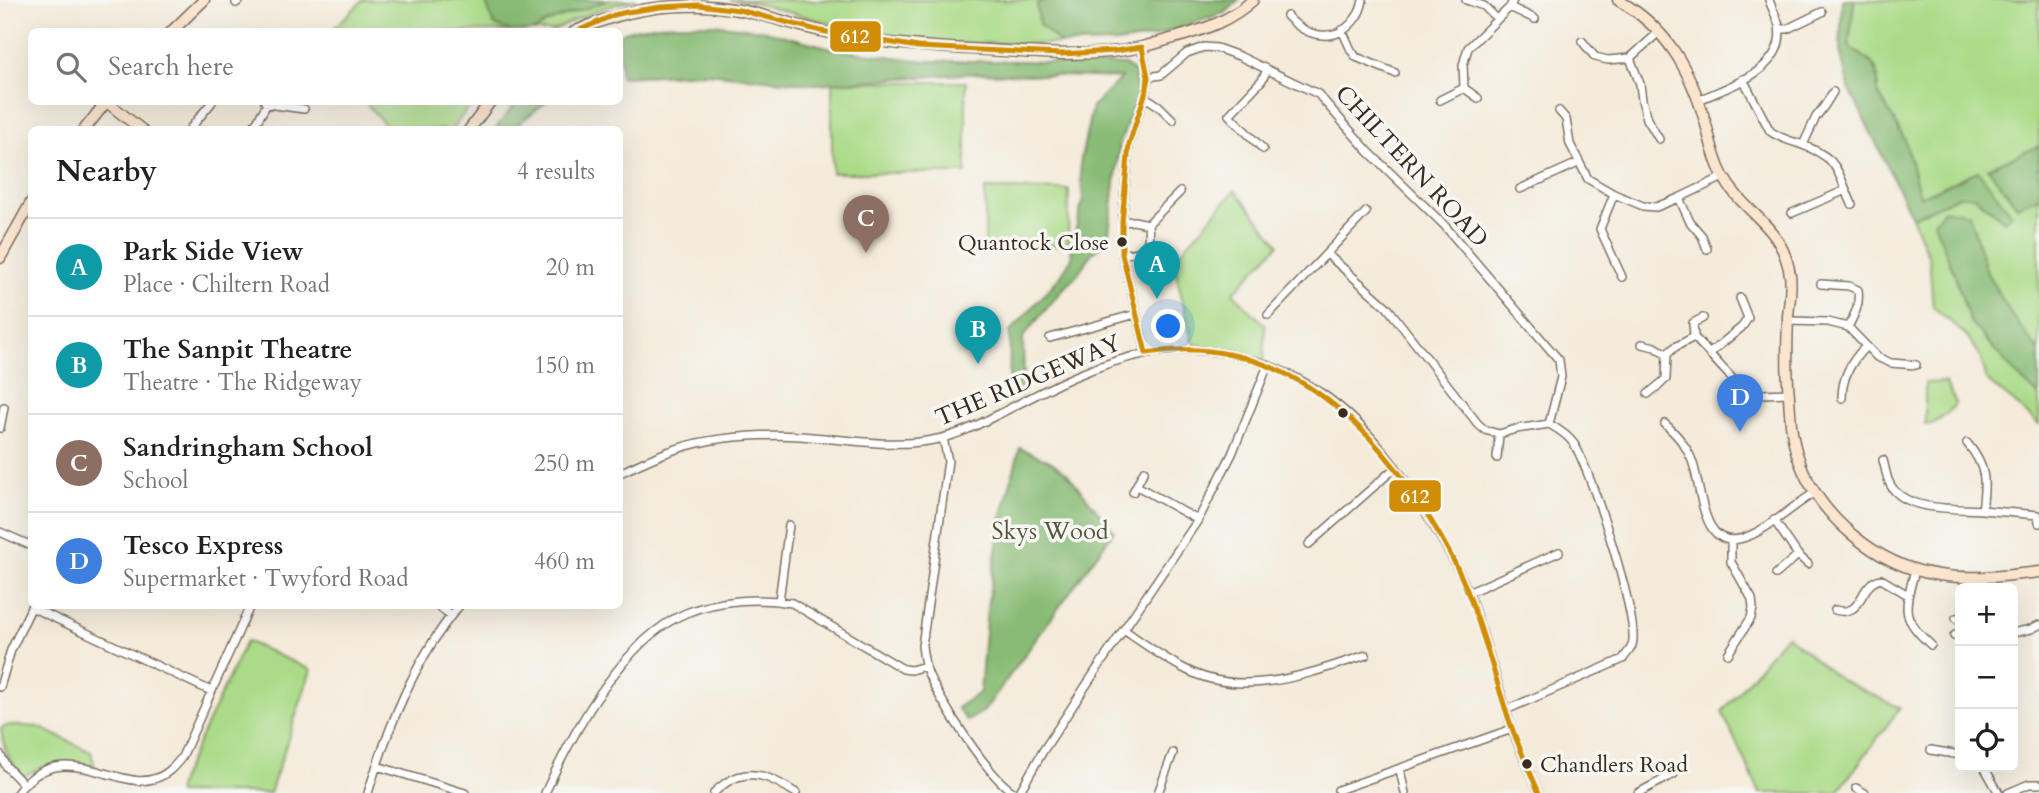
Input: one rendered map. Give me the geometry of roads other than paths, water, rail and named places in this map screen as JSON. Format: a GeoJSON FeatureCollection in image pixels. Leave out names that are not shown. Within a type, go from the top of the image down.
{"type":"FeatureCollection","features":[{"type":"Feature","properties":{"kind":"street"},"geometry":{"type":"LineString","coordinates":[[175,28],[204,0]]}},
{"type":"Feature","properties":{"kind":"street"},"geometry":{"type":"LineString","coordinates":[[585,28],[627,12],[699,5],[739,10],[821,31],[918,47],[1062,54],[1142,47],[1212,26],[1233,16],[1253,0]]}},
{"type":"Feature","properties":{"kind":"street"},"geometry":{"type":"LineString","coordinates":[[1287,16],[1307,33],[1324,36],[1342,30],[1357,16],[1363,0]]}},
{"type":"Feature","properties":{"kind":"street"},"geometry":{"type":"LineString","coordinates":[[1466,0],[1484,6],[1497,19]]}},
{"type":"Feature","properties":{"kind":"street"},"geometry":{"type":"LineString","coordinates":[[1618,0],[1659,32],[1685,67],[1699,100],[1723,177],[1740,201],[1775,235],[1786,259],[1790,277],[1788,393],[1793,436],[1802,467],[1831,514],[1857,539],[1883,556],[1915,570],[1957,577],[2039,572]]}},
{"type":"Feature","properties":{"kind":"street"},"geometry":{"type":"LineString","coordinates":[[1699,100],[1759,72],[1769,62],[1778,44],[1780,29],[1769,0]]}},
{"type":"Feature","properties":{"kind":"street"},"geometry":{"type":"LineString","coordinates":[[1464,88],[1463,65],[1468,48],[1512,4],[1535,19]]}},
{"type":"Feature","properties":{"kind":"street"},"geometry":{"type":"LineString","coordinates":[[1780,29],[1787,29],[1822,12]]}},
{"type":"Feature","properties":{"kind":"street"},"geometry":{"type":"LineString","coordinates":[[1342,30],[1356,57],[1395,73]]}},
{"type":"Feature","properties":{"kind":"street"},"geometry":{"type":"LineString","coordinates":[[1582,41],[1595,57],[1608,60],[1630,58],[1659,32]]}},
{"type":"Feature","properties":{"kind":"street"},"geometry":{"type":"LineString","coordinates":[[1142,47],[1148,78],[1146,96],[1129,144],[1122,254],[1146,353]]}},
{"type":"Feature","properties":{"kind":"street","name":"CHILTERN ROAD"},"geometry":{"type":"LineString","coordinates":[[1148,78],[1161,75],[1187,52],[1204,47],[1217,48],[1318,94],[1368,151],[1444,225],[1559,360],[1561,377],[1549,424]]}},
{"type":"Feature","properties":{"kind":"street"},"geometry":{"type":"LineString","coordinates":[[1630,58],[1640,84],[1647,119],[1659,139]]}},
{"type":"Feature","properties":{"kind":"street"},"geometry":{"type":"LineString","coordinates":[[1263,149],[1229,115],[1262,80],[1267,70]]}},
{"type":"Feature","properties":{"kind":"street"},"geometry":{"type":"LineString","coordinates":[[1743,79],[1770,131],[1820,151],[1829,158],[1836,166],[1852,204]]}},
{"type":"Feature","properties":{"kind":"street"},"geometry":{"type":"LineString","coordinates":[[1464,88],[1478,98]]}},
{"type":"Feature","properties":{"kind":"street"},"geometry":{"type":"LineString","coordinates":[[1440,100],[1464,88]]}},
{"type":"Feature","properties":{"kind":"street"},"geometry":{"type":"LineString","coordinates":[[1803,145],[1816,117],[1833,92]]}},
{"type":"Feature","properties":{"kind":"street"},"geometry":{"type":"LineString","coordinates":[[1146,96],[1173,120]]}},
{"type":"Feature","properties":{"kind":"street"},"geometry":{"type":"LineString","coordinates":[[87,126],[105,105]]}},
{"type":"Feature","properties":{"kind":"street"},"geometry":{"type":"LineString","coordinates":[[111,105],[137,126]]}},
{"type":"Feature","properties":{"kind":"street"},"geometry":{"type":"LineString","coordinates":[[192,126],[208,105]]}},
{"type":"Feature","properties":{"kind":"street"},"geometry":{"type":"LineString","coordinates":[[254,126],[265,105]]}},
{"type":"Feature","properties":{"kind":"street"},"geometry":{"type":"LineString","coordinates":[[274,105],[304,109]]}},
{"type":"Feature","properties":{"kind":"street"},"geometry":{"type":"LineString","coordinates":[[472,126],[487,105]]}},
{"type":"Feature","properties":{"kind":"street"},"geometry":{"type":"LineString","coordinates":[[1559,111],[1566,119],[1570,144],[1588,180],[1643,206],[1656,206],[1679,198],[1723,177]]}},
{"type":"Feature","properties":{"kind":"street"},"geometry":{"type":"LineString","coordinates":[[1520,188],[1578,163]]}},
{"type":"Feature","properties":{"kind":"street"},"geometry":{"type":"LineString","coordinates":[[1792,213],[1846,190]]}},
{"type":"Feature","properties":{"kind":"street"},"geometry":{"type":"LineString","coordinates":[[1148,224],[1180,192]]}},
{"type":"Feature","properties":{"kind":"street"},"geometry":{"type":"LineString","coordinates":[[1614,194],[1600,229],[1622,277]]}},
{"type":"Feature","properties":{"kind":"street"},"geometry":{"type":"LineString","coordinates":[[1679,198],[1707,249]]}},
{"type":"Feature","properties":{"kind":"street"},"geometry":{"type":"LineString","coordinates":[[0,257],[28,208]]}},
{"type":"Feature","properties":{"kind":"street"},"geometry":{"type":"LineString","coordinates":[[1268,315],[1366,212]]}},
{"type":"Feature","properties":{"kind":"street"},"geometry":{"type":"LineString","coordinates":[[1122,222],[1148,224]]}},
{"type":"Feature","properties":{"kind":"street"},"geometry":{"type":"LineString","coordinates":[[1122,254],[1148,247],[1148,224]]}},
{"type":"Feature","properties":{"kind":"street"},"geometry":{"type":"LineString","coordinates":[[1327,254],[1387,307],[1478,424],[1485,430],[1499,434],[1549,424],[1573,442],[1592,485],[1614,548],[1632,623],[1633,645],[1623,659],[1506,709]]}},
{"type":"Feature","properties":{"kind":"street"},"geometry":{"type":"LineString","coordinates":[[1821,284],[1849,286],[1858,290],[1857,312],[1848,327]]}},
{"type":"Feature","properties":{"kind":"street"},"geometry":{"type":"LineString","coordinates":[[1710,353],[1742,327],[1748,318],[1740,298]]}},
{"type":"Feature","properties":{"kind":"street"},"geometry":{"type":"LineString","coordinates":[[1050,338],[1136,314]]}},
{"type":"Feature","properties":{"kind":"street"},"geometry":{"type":"LineString","coordinates":[[1703,318],[1693,323],[1694,337],[1728,376],[1750,392],[1788,393]]}},
{"type":"Feature","properties":{"kind":"street"},"geometry":{"type":"LineString","coordinates":[[1788,321],[1828,322],[1848,327],[1877,357],[1891,363],[1916,365]]}},
{"type":"Feature","properties":{"kind":"street"},"geometry":{"type":"LineString","coordinates":[[1648,394],[1666,379],[1668,354],[1694,337]]}},
{"type":"Feature","properties":{"kind":"street"},"geometry":{"type":"LineString","coordinates":[[1642,344],[1668,354]]}},
{"type":"Feature","properties":{"kind":"street"},"geometry":{"type":"LineString","coordinates":[[1842,398],[1842,384],[1849,368],[1865,347]]}},
{"type":"Feature","properties":{"kind":"street","name":"THE RIDGEWAY"},"geometry":{"type":"LineString","coordinates":[[623,471],[699,443],[756,436],[801,436],[897,443],[943,438],[986,421],[1051,387],[1096,368],[1146,353],[1198,349],[1236,355],[1268,365],[1320,393],[1348,414],[1396,467],[1424,509],[1449,552],[1468,593],[1512,729],[1539,793]]}},
{"type":"Feature","properties":{"kind":"street"},"geometry":{"type":"LineString","coordinates":[[943,438],[948,461],[922,646],[925,666],[962,730],[995,776],[1007,789],[1017,793],[1198,520],[1232,454],[1268,365]]}},
{"type":"Feature","properties":{"kind":"street"},"geometry":{"type":"LineString","coordinates":[[0,428],[4,407]]}},
{"type":"Feature","properties":{"kind":"street"},"geometry":{"type":"LineString","coordinates":[[1665,424],[1683,440],[1693,461],[1709,526],[1716,533],[1731,540],[1750,536],[1816,492]]}},
{"type":"Feature","properties":{"kind":"street"},"geometry":{"type":"LineString","coordinates":[[1497,458],[1499,434]]}},
{"type":"Feature","properties":{"kind":"street"},"geometry":{"type":"LineString","coordinates":[[1967,443],[1981,464],[1985,476],[1982,510]]}},
{"type":"Feature","properties":{"kind":"street"},"geometry":{"type":"LineString","coordinates":[[1883,460],[1890,484],[1896,493],[1910,502],[2039,517]]}},
{"type":"Feature","properties":{"kind":"street"},"geometry":{"type":"LineString","coordinates":[[1309,544],[1321,539],[1396,467]]}},
{"type":"Feature","properties":{"kind":"street"},"geometry":{"type":"LineString","coordinates":[[1144,471],[1135,489],[1198,520]]}},
{"type":"Feature","properties":{"kind":"street"},"geometry":{"type":"LineString","coordinates":[[1774,520],[1798,555],[1808,564]]}},
{"type":"Feature","properties":{"kind":"street"},"geometry":{"type":"LineString","coordinates":[[779,601],[789,524]]}},
{"type":"Feature","properties":{"kind":"street"},"geometry":{"type":"LineString","coordinates":[[0,532],[28,545]]}},
{"type":"Feature","properties":{"kind":"street"},"geometry":{"type":"LineString","coordinates":[[1728,654],[1751,618],[1753,608],[1752,599],[1731,562],[1731,540]]}},
{"type":"Feature","properties":{"kind":"street"},"geometry":{"type":"LineString","coordinates":[[1468,593],[1559,552]]}},
{"type":"Feature","properties":{"kind":"street"},"geometry":{"type":"LineString","coordinates":[[1776,574],[1798,555]]}},
{"type":"Feature","properties":{"kind":"street"},"geometry":{"type":"LineString","coordinates":[[1915,570],[1908,595],[1908,621],[1931,645]]}},
{"type":"Feature","properties":{"kind":"street"},"geometry":{"type":"LineString","coordinates":[[1835,610],[1845,612],[1854,609],[1875,580],[1881,579],[1908,595]]}},
{"type":"Feature","properties":{"kind":"street"},"geometry":{"type":"LineString","coordinates":[[545,793],[587,713],[612,677],[637,648],[665,625],[684,614],[711,605],[748,600],[792,603],[903,669],[925,666]]}},
{"type":"Feature","properties":{"kind":"street"},"geometry":{"type":"LineString","coordinates":[[0,687],[11,650],[31,609]]}},
{"type":"Feature","properties":{"kind":"street"},"geometry":{"type":"LineString","coordinates":[[38,609],[211,691]]}},
{"type":"Feature","properties":{"kind":"street"},"geometry":{"type":"LineString","coordinates":[[17,793],[33,776],[53,767],[74,765],[135,781],[153,779],[170,771],[183,757],[249,609]]}},
{"type":"Feature","properties":{"kind":"street"},"geometry":{"type":"LineString","coordinates":[[442,609],[451,615]]}},
{"type":"Feature","properties":{"kind":"street"},"geometry":{"type":"LineString","coordinates":[[368,793],[396,715],[424,656],[456,609]]}},
{"type":"Feature","properties":{"kind":"street"},"geometry":{"type":"LineString","coordinates":[[2018,632],[2039,625]]}},
{"type":"Feature","properties":{"kind":"street"},"geometry":{"type":"LineString","coordinates":[[1124,630],[1184,669],[1216,681],[1241,684],[1308,673],[1366,655]]}},
{"type":"Feature","properties":{"kind":"street"},"geometry":{"type":"LineString","coordinates":[[1338,790],[1512,729]]}},
{"type":"Feature","properties":{"kind":"street"},"geometry":{"type":"LineString","coordinates":[[1931,750],[1955,754]]}},
{"type":"Feature","properties":{"kind":"street"},"geometry":{"type":"LineString","coordinates":[[1158,793],[1173,753]]}},
{"type":"Feature","properties":{"kind":"street"},"geometry":{"type":"LineString","coordinates":[[0,754],[6,766],[24,785]]}},
{"type":"Feature","properties":{"kind":"street"},"geometry":{"type":"LineString","coordinates":[[377,766],[465,793]]}},
{"type":"Feature","properties":{"kind":"street"},"geometry":{"type":"LineString","coordinates":[[1400,769],[1405,793]]}},
{"type":"Feature","properties":{"kind":"street"},"geometry":{"type":"LineString","coordinates":[[1987,772],[1999,793]]}},
{"type":"Feature","properties":{"kind":"street"},"geometry":{"type":"LineString","coordinates":[[714,793],[733,778],[750,774],[775,780],[796,793]]}},
{"type":"Feature","properties":{"kind":"street"},"geometry":{"type":"LineString","coordinates":[[1639,793],[1674,774]]}},
{"type":"Feature","properties":{"kind":"street"},"geometry":{"type":"LineString","coordinates":[[2008,793],[2029,784],[2039,784]]}},
{"type":"Feature","properties":{"kind":"street"},"geometry":{"type":"LineString","coordinates":[[1856,788],[1865,793]]}},
{"type":"Feature","properties":{"kind":"place","name":"Quantock Close"},"geometry":{"type":"Point","coordinates":[1122,242]}},
{"type":"Feature","properties":{"kind":"place","name":"Sandringham School"},"geometry":{"type":"Point","coordinates":[866,253]}},
{"type":"Feature","properties":{"kind":"place","name":"Park Side View"},"geometry":{"type":"Point","coordinates":[1157,299]}},
{"type":"Feature","properties":{"kind":"place","name":"The Sanpit Theatre"},"geometry":{"type":"Point","coordinates":[978,364]}},
{"type":"Feature","properties":{"kind":"place","name":"Tesco Express"},"geometry":{"type":"Point","coordinates":[1740,432]}},
{"type":"Feature","properties":{"kind":"place","name":"Chandlers Road"},"geometry":{"type":"Point","coordinates":[1527,764]}},
{"type":"Feature","properties":{"kind":"park label","name":"Skys Wood"},"geometry":{"type":"Point","coordinates":[1050,531]}}]}
